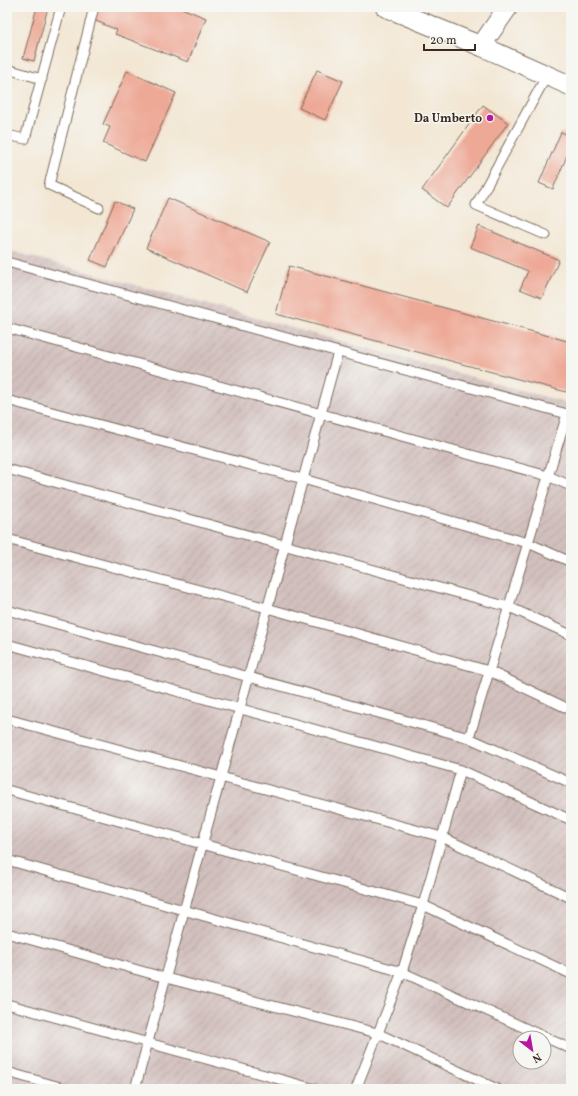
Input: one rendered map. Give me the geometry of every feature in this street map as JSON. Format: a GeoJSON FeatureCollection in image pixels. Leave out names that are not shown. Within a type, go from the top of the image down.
{"type":"FeatureCollection","features":[{"type":"Feature","properties":{"kind":"street"},"geometry":{"type":"LineString","coordinates":[[385,7],[481,46],[571,86]]}},
{"type":"Feature","properties":{"kind":"street"},"geometry":{"type":"LineString","coordinates":[[481,46],[508,7]]}},
{"type":"Feature","properties":{"kind":"lane"},"geometry":{"type":"LineString","coordinates":[[7,135],[25,138],[61,7]]}},
{"type":"Feature","properties":{"kind":"lane"},"geometry":{"type":"LineString","coordinates":[[94,7],[49,185],[99,208]]}},
{"type":"Feature","properties":{"kind":"lane"},"geometry":{"type":"LineString","coordinates":[[7,69],[42,79]]}},
{"type":"Feature","properties":{"kind":"lane"},"geometry":{"type":"LineString","coordinates":[[546,236],[476,205],[547,75]]}},
{"type":"Feature","properties":{"kind":"lane"},"geometry":{"type":"LineString","coordinates":[[7,262],[569,415],[548,476],[469,738]]}},
{"type":"Feature","properties":{"kind":"lane"},"geometry":{"type":"LineString","coordinates":[[7,328],[548,476],[571,486]]}},
{"type":"Feature","properties":{"kind":"lane"},"geometry":{"type":"LineString","coordinates":[[136,1089],[338,352]]}},
{"type":"Feature","properties":{"kind":"lane"},"geometry":{"type":"LineString","coordinates":[[7,400],[303,479],[528,543],[571,562]]}},
{"type":"Feature","properties":{"kind":"lane"},"geometry":{"type":"LineString","coordinates":[[7,469],[508,607],[571,635]]}},
{"type":"Feature","properties":{"kind":"lane"},"geometry":{"type":"LineString","coordinates":[[7,539],[267,608],[489,671],[571,710]]}},
{"type":"Feature","properties":{"kind":"lane"},"geometry":{"type":"LineString","coordinates":[[7,610],[248,680],[469,738],[571,783]]}},
{"type":"Feature","properties":{"kind":"lane"},"geometry":{"type":"LineString","coordinates":[[7,644],[241,704],[461,770],[571,820]]}},
{"type":"Feature","properties":{"kind":"lane"},"geometry":{"type":"LineString","coordinates":[[7,719],[442,837],[571,898]]}},
{"type":"Feature","properties":{"kind":"lane"},"geometry":{"type":"LineString","coordinates":[[356,1089],[402,972],[423,905],[461,770]]}},
{"type":"Feature","properties":{"kind":"lane"},"geometry":{"type":"LineString","coordinates":[[7,790],[423,905],[571,974]]}},
{"type":"Feature","properties":{"kind":"lane"},"geometry":{"type":"LineString","coordinates":[[7,860],[185,909],[402,972],[571,1049]]}},
{"type":"Feature","properties":{"kind":"lane"},"geometry":{"type":"LineString","coordinates":[[7,933],[166,978],[377,1033],[497,1089]]}},
{"type":"Feature","properties":{"kind":"lane"},"geometry":{"type":"LineString","coordinates":[[7,1004],[315,1089]]}},
{"type":"Feature","properties":{"kind":"lane"},"geometry":{"type":"LineString","coordinates":[[7,1072],[67,1089]]}},
{"type":"Feature","properties":{"kind":"shaded area"},"geometry":{"type":"Polygon","coordinates":[[[7,250],[571,404],[571,1089],[7,1089],[7,250]]]}},
{"type":"Feature","properties":{"kind":"building"},"geometry":{"type":"Polygon","coordinates":[[[37,7],[48,7],[34,61],[23,58],[37,7]]]}},
{"type":"Feature","properties":{"kind":"building"},"geometry":{"type":"Polygon","coordinates":[[[99,7],[179,7],[206,18],[188,62],[115,34],[117,30],[96,21],[95,17],[99,7]]]}},
{"type":"Feature","properties":{"kind":"building"},"geometry":{"type":"Polygon","coordinates":[[[317,70],[343,81],[325,120],[299,108],[317,70]]]}},
{"type":"Feature","properties":{"kind":"building"},"geometry":{"type":"Polygon","coordinates":[[[127,71],[176,93],[145,162],[103,143],[110,127],[103,124],[127,71]]]}},
{"type":"Feature","properties":{"kind":"building"},"geometry":{"type":"Polygon","coordinates":[[[483,105],[508,123],[447,208],[422,190],[483,105]]]}},
{"type":"Feature","properties":{"kind":"building"},"geometry":{"type":"Polygon","coordinates":[[[561,132],[571,136],[571,146],[553,189],[539,183],[561,132]]]}},
{"type":"Feature","properties":{"kind":"building"},"geometry":{"type":"Polygon","coordinates":[[[168,198],[270,242],[247,292],[146,248],[168,198]]]}},
{"type":"Feature","properties":{"kind":"building"},"geometry":{"type":"Polygon","coordinates":[[[115,201],[133,209],[107,267],[90,260],[115,201]]]}},
{"type":"Feature","properties":{"kind":"building"},"geometry":{"type":"Polygon","coordinates":[[[479,226],[559,260],[542,298],[520,289],[528,271],[470,247],[479,226]]]}},
{"type":"Feature","properties":{"kind":"building"},"geometry":{"type":"Polygon","coordinates":[[[289,266],[571,342],[570,393],[276,314],[289,266]]]}},
{"type":"Feature","properties":{"kind":"place","name":"Da Umberto"},"geometry":{"type":"Point","coordinates":[490,118]}}]}
